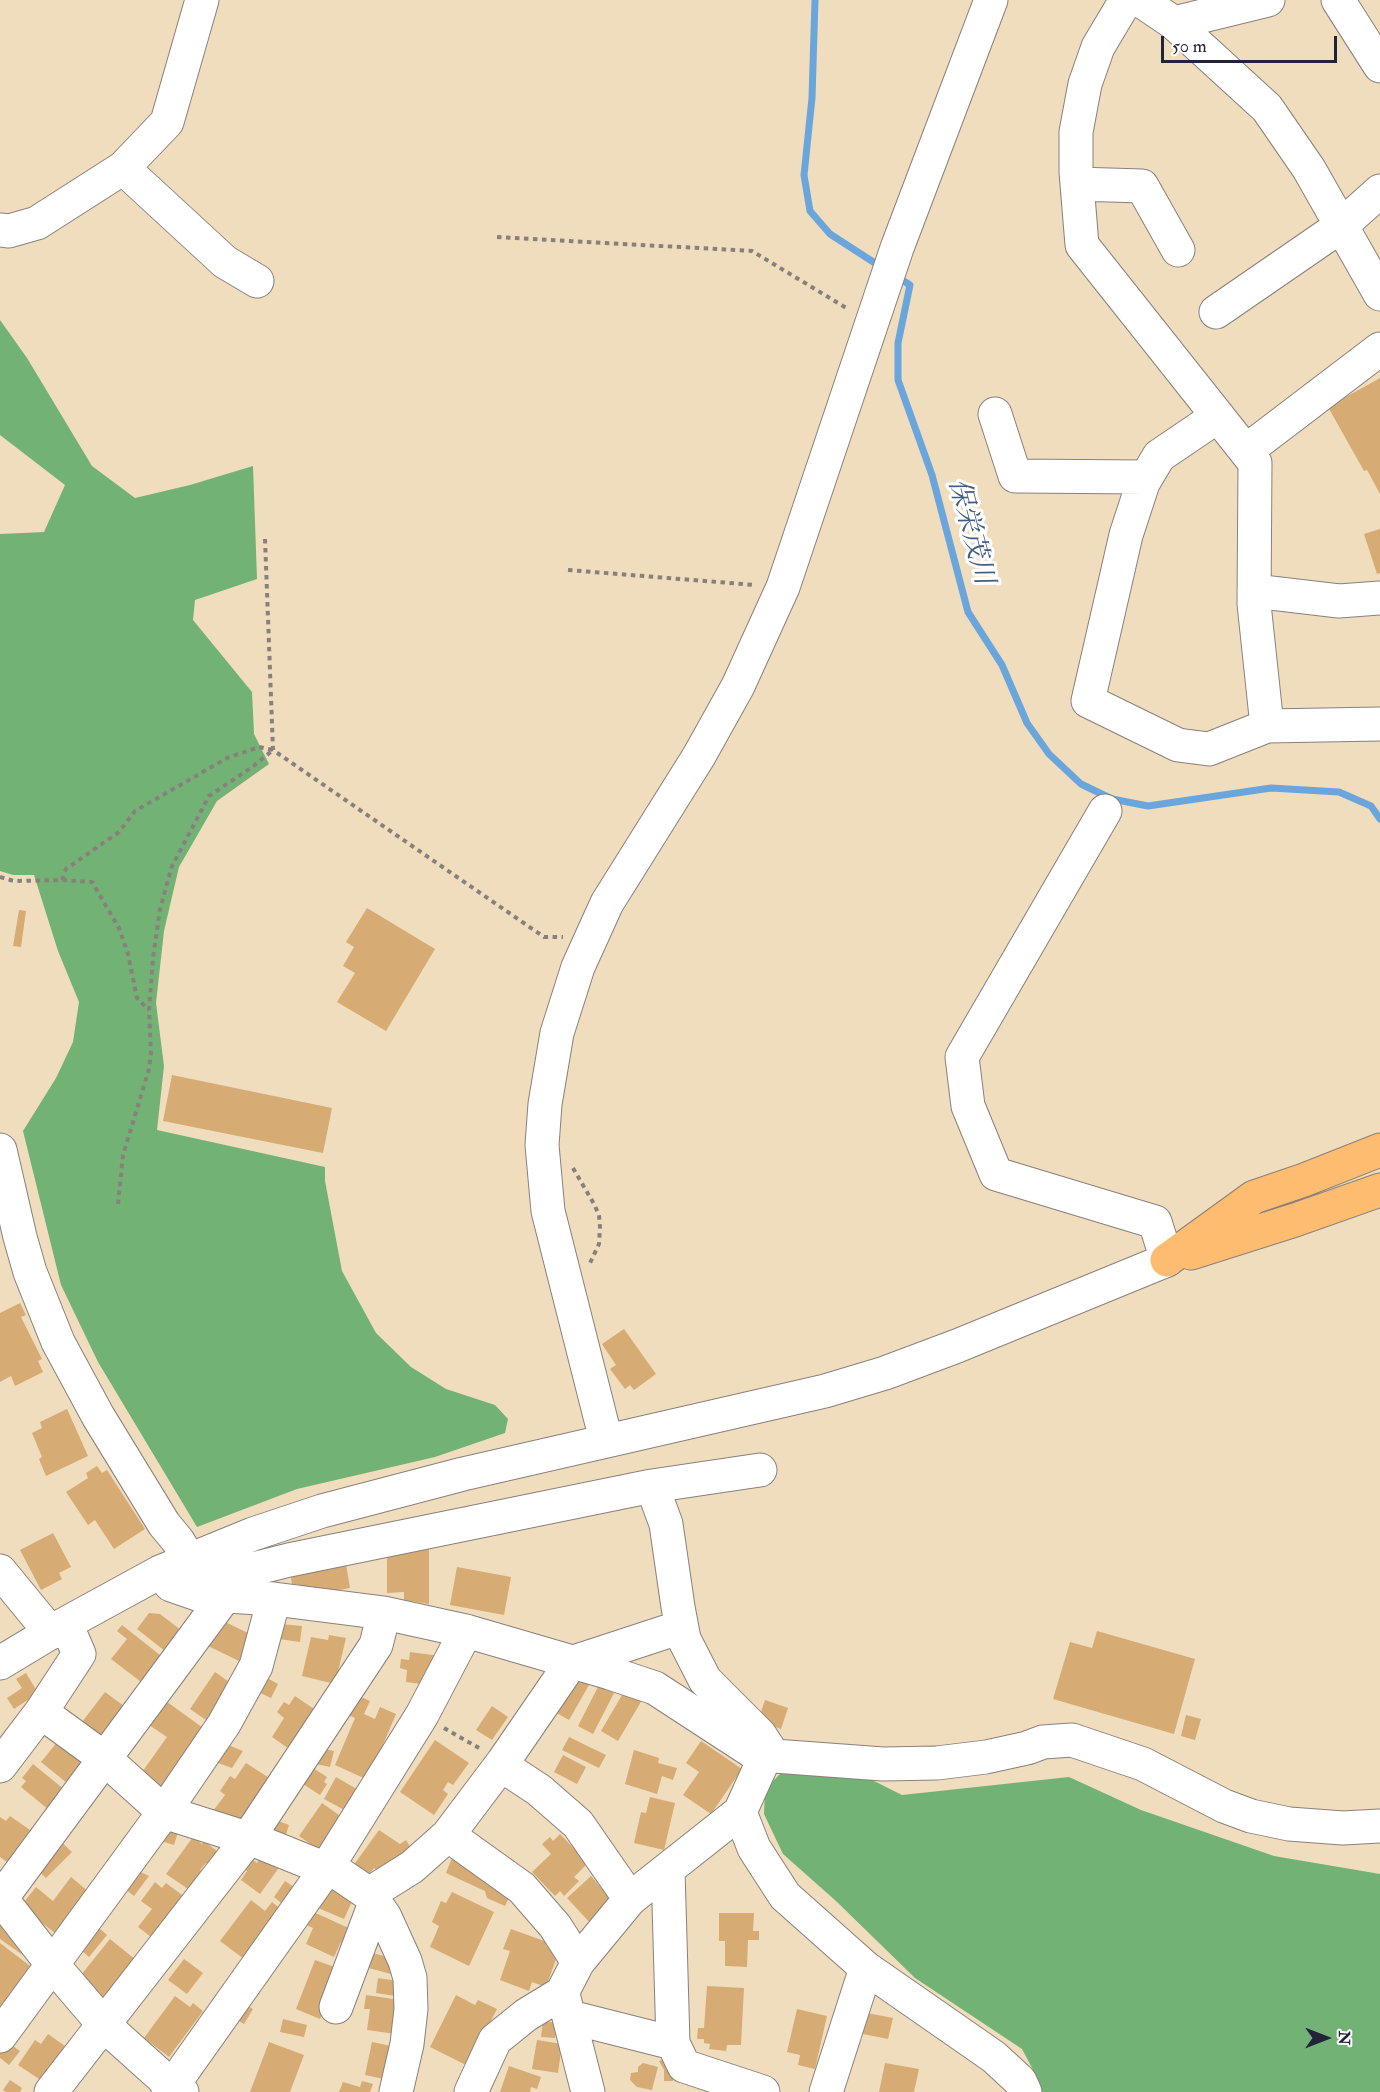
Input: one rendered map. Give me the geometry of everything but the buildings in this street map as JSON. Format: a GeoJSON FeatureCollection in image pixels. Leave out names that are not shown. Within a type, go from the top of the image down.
{"type":"FeatureCollection","features":[{"type":"Feature","properties":{"kind":"main road"},"geometry":{"type":"LineString","coordinates":[[1167,1260],[1254,1197],[1380,1150]]}},
{"type":"Feature","properties":{"kind":"main road"},"geometry":{"type":"LineString","coordinates":[[1167,1260],[1295,1220],[1380,1190]]}},
{"type":"Feature","properties":{"kind":"street"},"geometry":{"type":"LineString","coordinates":[[0,230],[9,231],[38,223],[123,168],[167,122],[202,0]]}},
{"type":"Feature","properties":{"kind":"street"},"geometry":{"type":"LineString","coordinates":[[606,1440],[567,1294],[548,1211],[542,1145],[545,1104],[556,1033],[578,967],[608,903],[699,756],[738,686],[783,587],[883,287],[991,0]]}},
{"type":"Feature","properties":{"kind":"street"},"geometry":{"type":"LineString","coordinates":[[1126,0],[1098,46],[1084,84],[1076,132],[1082,245],[1255,463],[1254,591],[1268,726]]}},
{"type":"Feature","properties":{"kind":"street"},"geometry":{"type":"LineString","coordinates":[[1140,0],[1174,23],[1267,108],[1309,169],[1380,294]]}},
{"type":"Feature","properties":{"kind":"street"},"geometry":{"type":"LineString","coordinates":[[1174,23],[1268,0]]}},
{"type":"Feature","properties":{"kind":"street"},"geometry":{"type":"LineString","coordinates":[[1338,0],[1380,66]]}},
{"type":"Feature","properties":{"kind":"street"},"geometry":{"type":"LineString","coordinates":[[123,168],[225,262],[257,281]]}},
{"type":"Feature","properties":{"kind":"street"},"geometry":{"type":"LineString","coordinates":[[1077,184],[1142,186],[1178,250]]}},
{"type":"Feature","properties":{"kind":"street"},"geometry":{"type":"LineString","coordinates":[[1216,312],[1341,226],[1380,191]]}},
{"type":"Feature","properties":{"kind":"street"},"geometry":{"type":"LineString","coordinates":[[1246,451],[1380,349]]}},
{"type":"Feature","properties":{"kind":"street"},"geometry":{"type":"LineString","coordinates":[[995,414],[1015,476],[1146,477]]}},
{"type":"Feature","properties":{"kind":"street"},"geometry":{"type":"LineString","coordinates":[[1218,416],[1159,456],[1146,477],[1126,535],[1088,701],[1178,745],[1209,749],[1268,726],[1380,724]]}},
{"type":"Feature","properties":{"kind":"street"},"geometry":{"type":"LineString","coordinates":[[1254,591],[1340,601],[1380,598]]}},
{"type":"Feature","properties":{"kind":"street"},"geometry":{"type":"LineString","coordinates":[[0,1663],[160,1572],[189,1559],[322,1511],[606,1440],[825,1391],[885,1373],[957,1347],[1167,1260],[1155,1222],[996,1174],[968,1106],[962,1057],[1105,811]]}},
{"type":"Feature","properties":{"kind":"street"},"geometry":{"type":"LineString","coordinates":[[0,1150],[22,1246],[58,1342],[98,1416],[164,1524],[189,1559]]}},
{"type":"Feature","properties":{"kind":"street"},"geometry":{"type":"LineString","coordinates":[[211,1595],[208,1586],[233,1574],[289,1560],[652,1486],[760,1470]]}},
{"type":"Feature","properties":{"kind":"street"},"geometry":{"type":"LineString","coordinates":[[588,2092],[566,2006],[578,1962],[630,1899],[740,1812],[769,1758],[760,1735],[705,1680],[684,1639],[666,1524],[652,1486]]}},
{"type":"Feature","properties":{"kind":"street"},"geometry":{"type":"LineString","coordinates":[[0,1572],[57,1629],[73,1640],[79,1654],[41,1712],[0,1766]]}},
{"type":"Feature","properties":{"kind":"street"},"geometry":{"type":"LineString","coordinates":[[160,1572],[171,1585],[211,1595],[274,1599],[384,1613],[466,1631],[655,1688],[769,1758],[883,1764],[937,1763],[986,1757],[1043,1742],[1072,1740],[1143,1764],[1224,1806],[1251,1816],[1311,1826],[1343,1828],[1380,1826]]}},
{"type":"Feature","properties":{"kind":"street"},"geometry":{"type":"LineString","coordinates":[[211,1595],[104,1758],[0,1899],[105,2026],[174,2090],[326,1869],[422,1715],[466,1631]]}},
{"type":"Feature","properties":{"kind":"street"},"geometry":{"type":"LineString","coordinates":[[0,2036],[164,1812],[224,1724],[256,1666],[274,1599]]}},
{"type":"Feature","properties":{"kind":"street"},"geometry":{"type":"LineString","coordinates":[[51,2092],[105,2026],[247,1840],[376,1645],[384,1613]]}},
{"type":"Feature","properties":{"kind":"street"},"geometry":{"type":"LineString","coordinates":[[336,2007],[372,1899],[448,1835],[502,1763],[571,1663],[681,1627]]}},
{"type":"Feature","properties":{"kind":"street"},"geometry":{"type":"LineString","coordinates":[[41,1712],[104,1758],[164,1812],[259,1842],[341,1875],[372,1899],[385,1917],[405,1961],[410,1978],[411,2009],[408,2044],[396,2092]]}},
{"type":"Feature","properties":{"kind":"street"},"geometry":{"type":"LineString","coordinates":[[502,1763],[539,1790],[578,1824],[630,1899]]}},
{"type":"Feature","properties":{"kind":"street"},"geometry":{"type":"LineString","coordinates":[[740,1812],[754,1848],[784,1896],[866,1968],[993,2057],[1020,2081],[1024,2092]]}},
{"type":"Feature","properties":{"kind":"street"},"geometry":{"type":"LineString","coordinates":[[448,1835],[522,1888],[555,1926],[578,1962]]}},
{"type":"Feature","properties":{"kind":"street"},"geometry":{"type":"LineString","coordinates":[[668,1870],[679,2067]]}},
{"type":"Feature","properties":{"kind":"street"},"geometry":{"type":"LineString","coordinates":[[826,2092],[866,1968]]}},
{"type":"Feature","properties":{"kind":"street"},"geometry":{"type":"LineString","coordinates":[[566,2006],[578,2019],[679,2067],[763,2092]]}},
{"type":"Feature","properties":{"kind":"street"},"geometry":{"type":"LineString","coordinates":[[471,2092],[495,2040],[526,2015],[566,2006]]}},
{"type":"Feature","properties":{"kind":"path"},"geometry":{"type":"LineString","coordinates":[[497,237],[752,250],[871,323]]}},
{"type":"Feature","properties":{"kind":"path"},"geometry":{"type":"LineString","coordinates":[[266,539],[273,750]]}},
{"type":"Feature","properties":{"kind":"path"},"geometry":{"type":"LineString","coordinates":[[568,570],[783,587]]}},
{"type":"Feature","properties":{"kind":"path"},"geometry":{"type":"LineString","coordinates":[[62,880],[66,869],[119,832],[135,811],[227,758],[259,747],[273,750],[544,937],[590,940]]}},
{"type":"Feature","properties":{"kind":"path"},"geometry":{"type":"LineString","coordinates":[[118,1204],[123,1155],[149,1070],[151,1053],[149,1010],[153,958],[160,909],[172,866],[209,796],[273,750]]}},
{"type":"Feature","properties":{"kind":"path"},"geometry":{"type":"LineString","coordinates":[[0,877],[14,881],[92,882],[119,928],[129,954],[137,998],[149,1010]]}},
{"type":"Feature","properties":{"kind":"path"},"geometry":{"type":"LineString","coordinates":[[542,1145],[558,1147],[565,1155],[594,1204],[600,1221],[599,1244],[581,1283],[567,1294]]}},
{"type":"Feature","properties":{"kind":"path"},"geometry":{"type":"LineString","coordinates":[[422,1715],[502,1763]]}},
{"type":"Feature","properties":{"kind":"green space"},"geometry":{"type":"Polygon","coordinates":[[[0,320],[27,358],[92,466],[135,498],[190,485],[253,466],[257,579],[195,600],[193,620],[252,692],[254,734],[269,764],[217,801],[179,867],[164,931],[156,1003],[164,1066],[157,1130],[325,1167],[325,1181],[342,1271],[376,1333],[411,1367],[446,1389],[495,1405],[508,1419],[505,1433],[435,1457],[297,1489],[197,1527],[98,1362],[61,1285],[23,1131],[56,1078],[73,1042],[79,1002],[58,951],[34,875],[13,875],[0,871],[0,534],[44,532],[65,485],[0,435],[0,320]]]}},
{"type":"Feature","properties":{"kind":"green space"},"geometry":{"type":"Polygon","coordinates":[[[784,1770],[870,1779],[902,1795],[1069,1777],[1141,1810],[1274,1856],[1380,1874],[1380,2092],[1041,2092],[1039,2081],[1022,2049],[915,1978],[836,1901],[783,1854],[764,1814],[765,1789],[784,1770]]]}},
{"type":"Feature","properties":{"kind":"waterway","name":"保栄茂川"},"geometry":{"type":"LineString","coordinates":[[815,0],[812,98],[804,175],[810,211],[830,234],[881,267]]}},
{"type":"Feature","properties":{"kind":"waterway","name":"保栄茂川"},"geometry":{"type":"LineString","coordinates":[[896,276],[910,285],[898,343],[898,380],[932,475],[968,612],[1002,665],[1027,723],[1049,754],[1081,784],[1112,799],[1148,806],[1271,788],[1339,792],[1371,806],[1380,819]]}}]}
